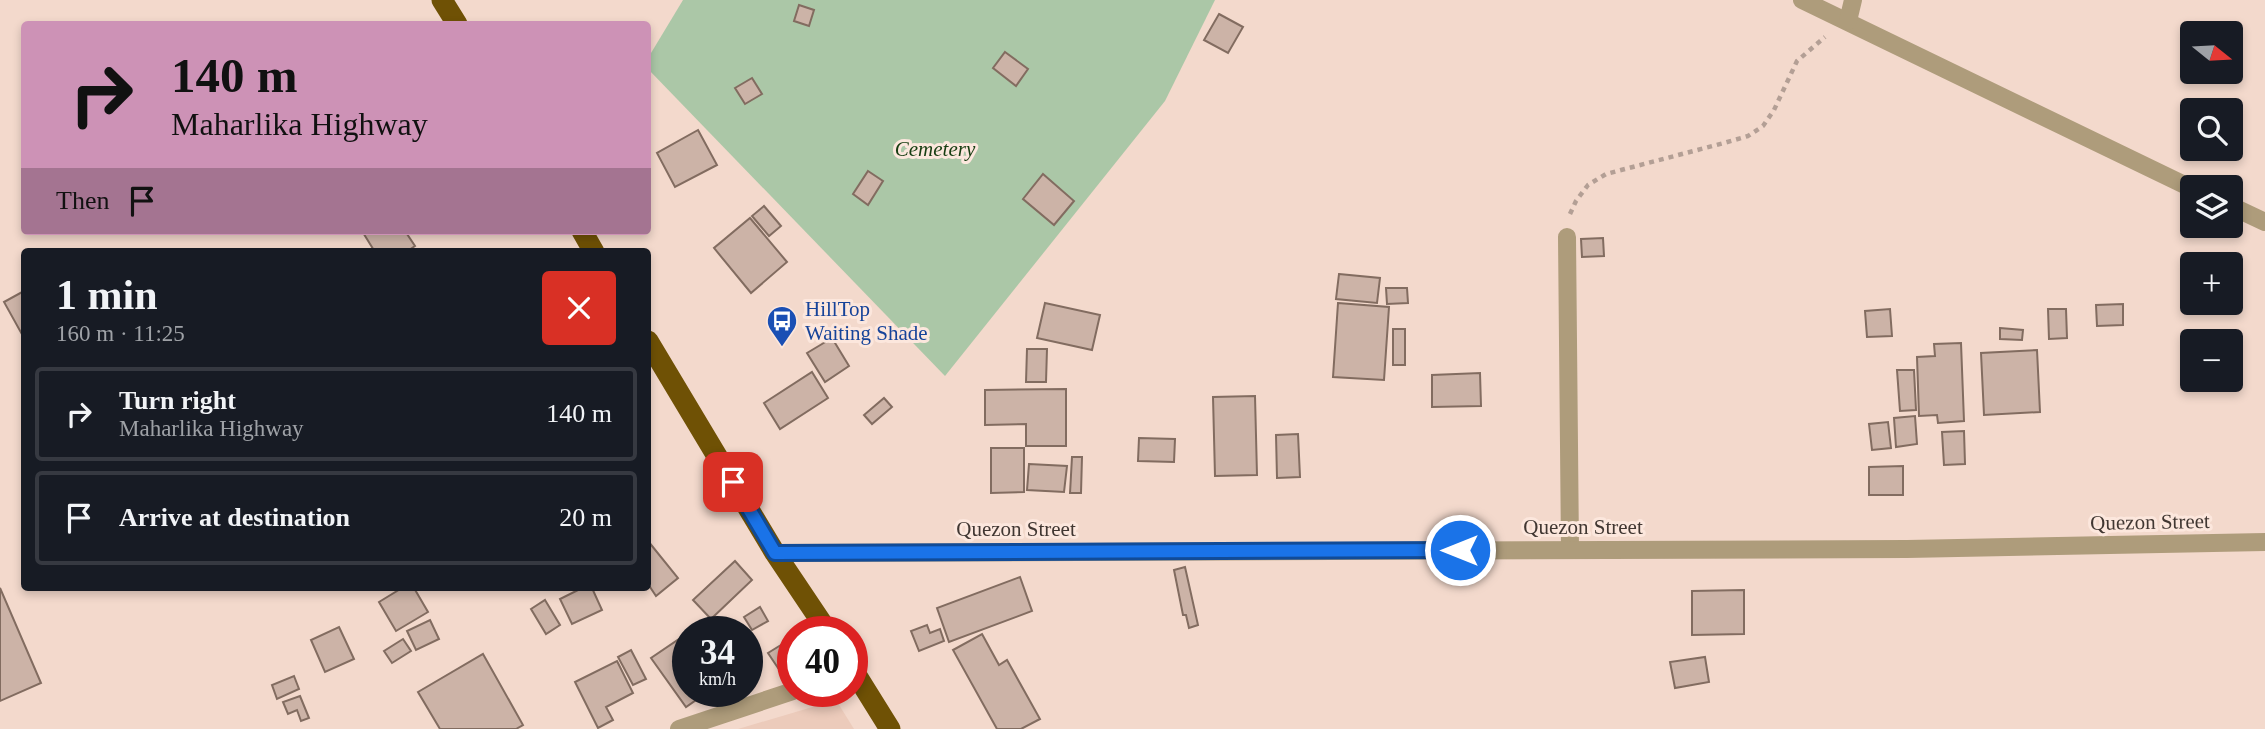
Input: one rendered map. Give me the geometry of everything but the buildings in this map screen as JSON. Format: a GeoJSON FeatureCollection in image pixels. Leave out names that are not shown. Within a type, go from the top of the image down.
{"type":"FeatureCollection","features":[{"type":"Feature","properties":{"kind":"highway"},"geometry":{"type":"LineString","coordinates":[[442,0],[455,21]]}},
{"type":"Feature","properties":{"kind":"highway"},"geometry":{"type":"LineString","coordinates":[[651,346],[775,553],[817,616]]}},
{"type":"Feature","properties":{"kind":"highway"},"geometry":{"type":"LineString","coordinates":[[868,694],[890,729]]}},
{"type":"Feature","properties":{"kind":"street"},"geometry":{"type":"LineString","coordinates":[[1802,0],[2180,182]]}},
{"type":"Feature","properties":{"kind":"street"},"geometry":{"type":"LineString","coordinates":[[1848,21],[1853,0]]}},
{"type":"Feature","properties":{"kind":"street"},"geometry":{"type":"LineString","coordinates":[[2243,212],[2265,222]]}},
{"type":"Feature","properties":{"kind":"street"},"geometry":{"type":"LineString","coordinates":[[1567,237],[1570,550]]}},
{"type":"Feature","properties":{"kind":"street","name":"Quezon Street"},"geometry":{"type":"LineString","coordinates":[[775,553],[1907,549],[2265,542]]}},
{"type":"Feature","properties":{"kind":"street"},"geometry":{"type":"LineString","coordinates":[[679,729],[777,696]]}},
{"type":"Feature","properties":{"kind":"path"},"geometry":{"type":"LineString","coordinates":[[1567,237],[1569,218],[1576,201],[1588,185],[1606,174],[1724,143],[1748,135],[1763,126],[1774,110],[1797,61],[1810,47],[1848,21]]}},
{"type":"Feature","properties":{"kind":"shaded area"},"geometry":{"type":"Polygon","coordinates":[[[812,707],[840,707],[854,729],[738,729],[812,707]]]}},
{"type":"Feature","properties":{"kind":"green space","name":"Cemetery"},"geometry":{"type":"Polygon","coordinates":[[[683,0],[1215,0],[1165,101],[945,376],[651,72],[651,53],[683,0]]]}},
{"type":"Feature","properties":{"kind":"place","name":"HillTop Waiting Shade"},"geometry":{"type":"Point","coordinates":[782,348]}},
{"type":"Feature","properties":{"kind":"route"},"geometry":{"type":"LineString","coordinates":[[733,482],[775,553],[1460,550]]}}]}
